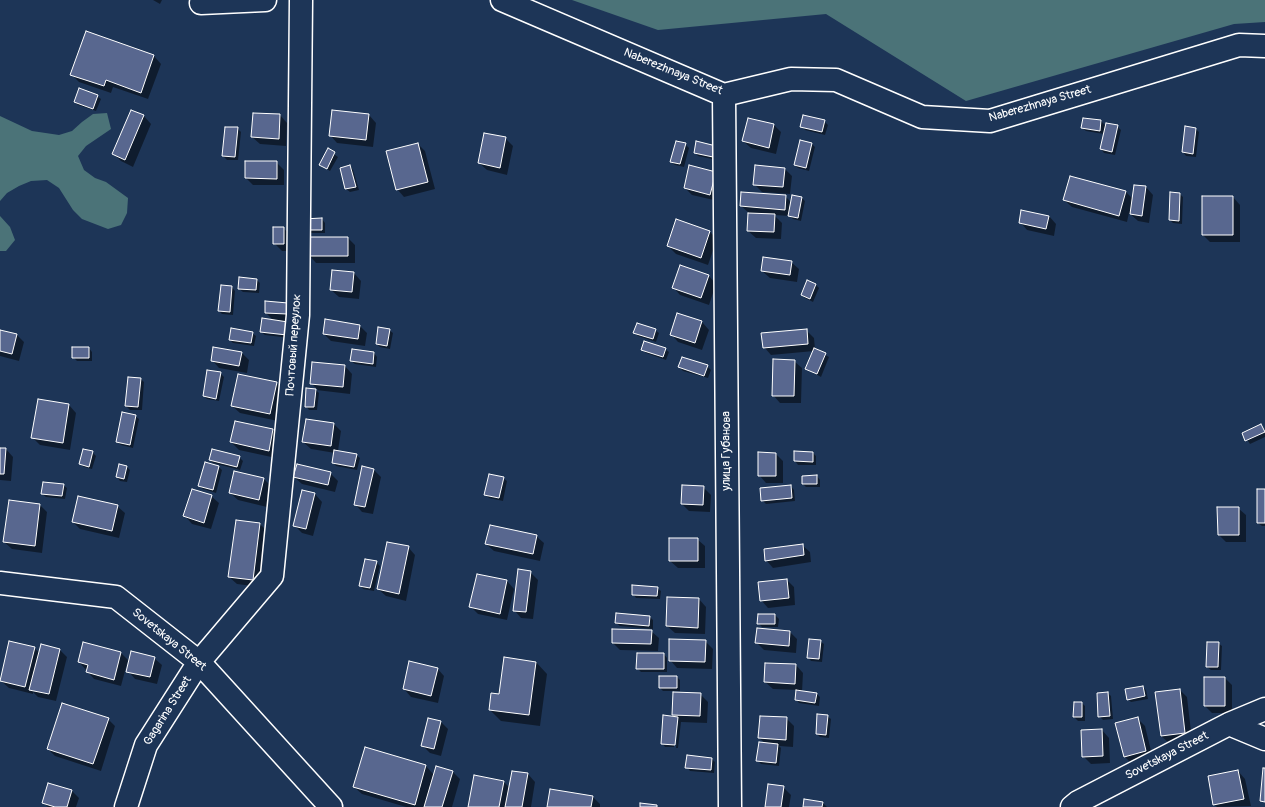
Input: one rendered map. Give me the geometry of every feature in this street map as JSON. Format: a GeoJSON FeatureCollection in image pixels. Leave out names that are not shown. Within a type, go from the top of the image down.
{"type":"FeatureCollection","features":[{"type":"Feature","properties":{"kind":"street"},"geometry":{"type":"LineString","coordinates":[[201,3],[265,0]]}},
{"type":"Feature","properties":{"kind":"street","name":"Почтовый переулок"},"geometry":{"type":"LineString","coordinates":[[199,662],[272,576],[298,315],[301,0]]}},
{"type":"Feature","properties":{"kind":"street","name":"Naberezhnaya Street"},"geometry":{"type":"LineString","coordinates":[[502,0],[724,95],[791,79],[836,80],[922,117],[990,121],[1239,45],[1265,46]]}},
{"type":"Feature","properties":{"kind":"street","name":"улица Губанова"},"geometry":{"type":"LineString","coordinates":[[724,95],[730,807]]}},
{"type":"Feature","properties":{"kind":"street","name":"Sovetskaya Street"},"geometry":{"type":"LineString","coordinates":[[0,583],[116,597],[199,662],[331,807]]}},
{"type":"Feature","properties":{"kind":"street","name":"Gagarina Street"},"geometry":{"type":"LineString","coordinates":[[126,807],[146,745],[199,662]]}},
{"type":"Feature","properties":{"kind":"street","name":"Sovetskaya Street"},"geometry":{"type":"LineString","coordinates":[[1072,807],[1078,802],[1230,724],[1265,709]]}},
{"type":"Feature","properties":{"kind":"street"},"geometry":{"type":"LineString","coordinates":[[1230,724],[1265,739]]}},
{"type":"Feature","properties":{"kind":"green space"},"geometry":{"type":"Polygon","coordinates":[[[572,0],[1265,0],[1265,22],[1234,24],[966,101],[826,14],[658,30],[572,0]]]}},
{"type":"Feature","properties":{"kind":"green space"},"geometry":{"type":"Polygon","coordinates":[[[107,113],[111,129],[86,146],[78,156],[84,170],[95,178],[106,182],[128,198],[127,213],[121,225],[108,229],[82,219],[73,210],[59,188],[47,180],[31,181],[19,186],[7,193],[0,201],[0,116],[32,131],[59,135],[72,131],[93,114],[107,113]]]}},
{"type":"Feature","properties":{"kind":"green space"},"geometry":{"type":"Polygon","coordinates":[[[0,216],[10,227],[15,240],[6,251],[0,251],[0,216]]]}},
{"type":"Feature","properties":{"kind":"building"},"geometry":{"type":"Polygon","coordinates":[[[86,31],[154,55],[141,93],[106,80],[104,86],[70,75],[86,31]]]}},
{"type":"Feature","properties":{"kind":"building"},"geometry":{"type":"Polygon","coordinates":[[[79,88],[98,95],[93,109],[74,102],[79,88]]]}},
{"type":"Feature","properties":{"kind":"building"},"geometry":{"type":"Polygon","coordinates":[[[131,110],[144,115],[125,160],[112,154],[131,110]]]}},
{"type":"Feature","properties":{"kind":"building"},"geometry":{"type":"Polygon","coordinates":[[[332,110],[369,114],[366,140],[329,136],[332,110]]]}},
{"type":"Feature","properties":{"kind":"building"},"geometry":{"type":"Polygon","coordinates":[[[253,113],[280,114],[279,139],[251,137],[253,113]]]}},
{"type":"Feature","properties":{"kind":"building"},"geometry":{"type":"Polygon","coordinates":[[[803,115],[825,120],[822,132],[800,127],[803,115]]]}},
{"type":"Feature","properties":{"kind":"building"},"geometry":{"type":"Polygon","coordinates":[[[748,118],[774,124],[769,148],[742,141],[748,118]]]}},
{"type":"Feature","properties":{"kind":"building"},"geometry":{"type":"Polygon","coordinates":[[[1083,118],[1101,120],[1100,131],[1081,128],[1083,118]]]}},
{"type":"Feature","properties":{"kind":"building"},"geometry":{"type":"Polygon","coordinates":[[[1106,123],[1118,125],[1112,152],[1100,149],[1106,123]]]}},
{"type":"Feature","properties":{"kind":"building"},"geometry":{"type":"Polygon","coordinates":[[[1185,126],[1196,128],[1193,154],[1182,152],[1185,126]]]}},
{"type":"Feature","properties":{"kind":"building"},"geometry":{"type":"Polygon","coordinates":[[[225,127],[238,127],[235,157],[222,156],[225,127]]]}},
{"type":"Feature","properties":{"kind":"building"},"geometry":{"type":"Polygon","coordinates":[[[484,133],[506,137],[500,168],[478,163],[484,133]]]}},
{"type":"Feature","properties":{"kind":"building"},"geometry":{"type":"Polygon","coordinates":[[[800,140],[812,143],[806,168],[794,165],[800,140]]]}},
{"type":"Feature","properties":{"kind":"building"},"geometry":{"type":"Polygon","coordinates":[[[676,141],[686,143],[680,164],[670,162],[676,141]]]}},
{"type":"Feature","properties":{"kind":"building"},"geometry":{"type":"Polygon","coordinates":[[[696,141],[716,146],[713,157],[694,153],[696,141]]]}},
{"type":"Feature","properties":{"kind":"building"},"geometry":{"type":"Polygon","coordinates":[[[418,143],[428,182],[396,190],[386,151],[418,143]]]}},
{"type":"Feature","properties":{"kind":"building"},"geometry":{"type":"Polygon","coordinates":[[[328,148],[335,152],[327,169],[319,165],[328,148]]]}},
{"type":"Feature","properties":{"kind":"building"},"geometry":{"type":"Polygon","coordinates":[[[245,161],[277,161],[277,179],[245,178],[245,161]]]}},
{"type":"Feature","properties":{"kind":"building"},"geometry":{"type":"Polygon","coordinates":[[[350,165],[356,187],[345,189],[340,168],[350,165]]]}},
{"type":"Feature","properties":{"kind":"building"},"geometry":{"type":"Polygon","coordinates":[[[689,165],[716,172],[710,195],[684,188],[689,165]]]}},
{"type":"Feature","properties":{"kind":"building"},"geometry":{"type":"Polygon","coordinates":[[[755,165],[785,168],[783,187],[753,185],[755,165]]]}},
{"type":"Feature","properties":{"kind":"building"},"geometry":{"type":"Polygon","coordinates":[[[1070,176],[1126,191],[1119,216],[1063,200],[1070,176]]]}},
{"type":"Feature","properties":{"kind":"building"},"geometry":{"type":"Polygon","coordinates":[[[1134,185],[1146,186],[1142,216],[1130,214],[1134,185]]]}},
{"type":"Feature","properties":{"kind":"building"},"geometry":{"type":"Polygon","coordinates":[[[741,192],[786,195],[785,210],[740,206],[741,192]]]}},
{"type":"Feature","properties":{"kind":"building"},"geometry":{"type":"Polygon","coordinates":[[[1170,192],[1180,193],[1179,221],[1169,220],[1170,192]]]}},
{"type":"Feature","properties":{"kind":"building"},"geometry":{"type":"Polygon","coordinates":[[[792,195],[802,197],[798,218],[788,216],[792,195]]]}},
{"type":"Feature","properties":{"kind":"building"},"geometry":{"type":"Polygon","coordinates":[[[1202,196],[1233,196],[1233,235],[1202,235],[1202,196]]]}},
{"type":"Feature","properties":{"kind":"building"},"geometry":{"type":"Polygon","coordinates":[[[1021,210],[1049,216],[1046,229],[1019,223],[1021,210]]]}},
{"type":"Feature","properties":{"kind":"building"},"geometry":{"type":"Polygon","coordinates":[[[748,213],[775,214],[774,232],[747,231],[748,213]]]}},
{"type":"Feature","properties":{"kind":"building"},"geometry":{"type":"Polygon","coordinates":[[[322,218],[322,230],[304,230],[303,219],[322,218]]]}},
{"type":"Feature","properties":{"kind":"building"},"geometry":{"type":"Polygon","coordinates":[[[676,219],[710,231],[701,258],[667,246],[676,219]]]}},
{"type":"Feature","properties":{"kind":"building"},"geometry":{"type":"Polygon","coordinates":[[[273,227],[284,227],[284,244],[273,244],[273,227]]]}},
{"type":"Feature","properties":{"kind":"building"},"geometry":{"type":"Polygon","coordinates":[[[308,237],[348,237],[348,256],[308,256],[308,237]]]}},
{"type":"Feature","properties":{"kind":"building"},"geometry":{"type":"Polygon","coordinates":[[[763,257],[792,261],[790,275],[761,271],[763,257]]]}},
{"type":"Feature","properties":{"kind":"building"},"geometry":{"type":"Polygon","coordinates":[[[680,265],[709,275],[701,298],[672,288],[680,265]]]}},
{"type":"Feature","properties":{"kind":"building"},"geometry":{"type":"Polygon","coordinates":[[[332,270],[354,272],[352,292],[330,290],[332,270]]]}},
{"type":"Feature","properties":{"kind":"building"},"geometry":{"type":"Polygon","coordinates":[[[239,277],[257,279],[256,290],[238,289],[239,277]]]}},
{"type":"Feature","properties":{"kind":"building"},"geometry":{"type":"Polygon","coordinates":[[[807,280],[816,284],[810,299],[801,295],[807,280]]]}},
{"type":"Feature","properties":{"kind":"building"},"geometry":{"type":"Polygon","coordinates":[[[221,285],[232,286],[230,312],[218,311],[221,285]]]}},
{"type":"Feature","properties":{"kind":"building"},"geometry":{"type":"Polygon","coordinates":[[[265,301],[288,303],[287,314],[265,313],[265,301]]]}},
{"type":"Feature","properties":{"kind":"building"},"geometry":{"type":"Polygon","coordinates":[[[677,313],[702,321],[695,343],[670,335],[677,313]]]}},
{"type":"Feature","properties":{"kind":"building"},"geometry":{"type":"Polygon","coordinates":[[[262,318],[288,322],[287,335],[260,332],[262,318]]]}},
{"type":"Feature","properties":{"kind":"building"},"geometry":{"type":"Polygon","coordinates":[[[325,319],[360,325],[358,339],[323,334],[325,319]]]}},
{"type":"Feature","properties":{"kind":"building"},"geometry":{"type":"Polygon","coordinates":[[[637,323],[656,329],[653,339],[633,333],[637,323]]]}},
{"type":"Feature","properties":{"kind":"building"},"geometry":{"type":"Polygon","coordinates":[[[378,327],[390,329],[387,346],[376,344],[378,327]]]}},
{"type":"Feature","properties":{"kind":"building"},"geometry":{"type":"Polygon","coordinates":[[[231,328],[253,332],[251,343],[229,340],[231,328]]]}},
{"type":"Feature","properties":{"kind":"building"},"geometry":{"type":"Polygon","coordinates":[[[807,329],[808,344],[763,348],[761,333],[807,329]]]}},
{"type":"Feature","properties":{"kind":"building"},"geometry":{"type":"Polygon","coordinates":[[[0,330],[17,334],[12,354],[0,351],[0,330]]]}},
{"type":"Feature","properties":{"kind":"building"},"geometry":{"type":"Polygon","coordinates":[[[644,341],[666,348],[663,357],[641,350],[644,341]]]}},
{"type":"Feature","properties":{"kind":"building"},"geometry":{"type":"Polygon","coordinates":[[[72,347],[89,347],[89,358],[72,358],[72,347]]]}},
{"type":"Feature","properties":{"kind":"building"},"geometry":{"type":"Polygon","coordinates":[[[213,347],[242,352],[239,366],[211,361],[213,347]]]}},
{"type":"Feature","properties":{"kind":"building"},"geometry":{"type":"Polygon","coordinates":[[[814,348],[826,353],[817,374],[805,369],[814,348]]]}},
{"type":"Feature","properties":{"kind":"building"},"geometry":{"type":"Polygon","coordinates":[[[352,349],[374,352],[373,364],[350,361],[352,349]]]}},
{"type":"Feature","properties":{"kind":"building"},"geometry":{"type":"Polygon","coordinates":[[[682,357],[708,365],[704,376],[678,367],[682,357]]]}},
{"type":"Feature","properties":{"kind":"building"},"geometry":{"type":"Polygon","coordinates":[[[773,359],[795,360],[794,396],[772,396],[773,359]]]}},
{"type":"Feature","properties":{"kind":"building"},"geometry":{"type":"Polygon","coordinates":[[[312,362],[345,365],[343,387],[310,384],[312,362]]]}},
{"type":"Feature","properties":{"kind":"building"},"geometry":{"type":"Polygon","coordinates":[[[207,370],[221,372],[216,399],[203,396],[207,370]]]}},
{"type":"Feature","properties":{"kind":"building"},"geometry":{"type":"Polygon","coordinates":[[[238,374],[277,382],[270,414],[231,406],[238,374]]]}},
{"type":"Feature","properties":{"kind":"building"},"geometry":{"type":"Polygon","coordinates":[[[128,377],[141,378],[138,407],[125,406],[128,377]]]}},
{"type":"Feature","properties":{"kind":"building"},"geometry":{"type":"Polygon","coordinates":[[[306,388],[316,389],[314,407],[305,407],[306,388]]]}},
{"type":"Feature","properties":{"kind":"building"},"geometry":{"type":"Polygon","coordinates":[[[38,399],[69,404],[63,443],[31,438],[38,399]]]}},
{"type":"Feature","properties":{"kind":"building"},"geometry":{"type":"Polygon","coordinates":[[[122,412],[136,415],[130,445],[116,442],[122,412]]]}},
{"type":"Feature","properties":{"kind":"building"},"geometry":{"type":"Polygon","coordinates":[[[306,419],[334,423],[331,446],[302,442],[306,419]]]}},
{"type":"Feature","properties":{"kind":"building"},"geometry":{"type":"Polygon","coordinates":[[[235,421],[273,429],[269,451],[230,442],[235,421]]]}},
{"type":"Feature","properties":{"kind":"building"},"geometry":{"type":"Polygon","coordinates":[[[1261,424],[1265,432],[1245,441],[1242,433],[1261,424]]]}},
{"type":"Feature","properties":{"kind":"building"},"geometry":{"type":"Polygon","coordinates":[[[0,448],[6,448],[4,474],[0,474],[0,448]]]}},
{"type":"Feature","properties":{"kind":"building"},"geometry":{"type":"Polygon","coordinates":[[[83,449],[93,451],[89,467],[79,464],[83,449]]]}},
{"type":"Feature","properties":{"kind":"building"},"geometry":{"type":"Polygon","coordinates":[[[212,449],[240,456],[237,467],[209,460],[212,449]]]}},
{"type":"Feature","properties":{"kind":"building"},"geometry":{"type":"Polygon","coordinates":[[[334,450],[357,454],[354,467],[332,463],[334,450]]]}},
{"type":"Feature","properties":{"kind":"building"},"geometry":{"type":"Polygon","coordinates":[[[794,451],[813,452],[813,462],[794,461],[794,451]]]}},
{"type":"Feature","properties":{"kind":"building"},"geometry":{"type":"Polygon","coordinates":[[[758,452],[776,453],[776,476],[758,476],[758,452]]]}},
{"type":"Feature","properties":{"kind":"building"},"geometry":{"type":"Polygon","coordinates":[[[205,462],[219,466],[213,490],[198,486],[205,462]]]}},
{"type":"Feature","properties":{"kind":"building"},"geometry":{"type":"Polygon","coordinates":[[[119,464],[127,466],[124,479],[116,477],[119,464]]]}},
{"type":"Feature","properties":{"kind":"building"},"geometry":{"type":"Polygon","coordinates":[[[297,464],[331,472],[328,485],[293,477],[297,464]]]}},
{"type":"Feature","properties":{"kind":"building"},"geometry":{"type":"Polygon","coordinates":[[[362,466],[374,469],[365,507],[354,505],[362,466]]]}},
{"type":"Feature","properties":{"kind":"building"},"geometry":{"type":"Polygon","coordinates":[[[234,471],[264,478],[259,500],[229,493],[234,471]]]}},
{"type":"Feature","properties":{"kind":"building"},"geometry":{"type":"Polygon","coordinates":[[[489,474],[504,477],[499,498],[484,495],[489,474]]]}},
{"type":"Feature","properties":{"kind":"building"},"geometry":{"type":"Polygon","coordinates":[[[817,475],[817,484],[802,484],[802,476],[817,475]]]}},
{"type":"Feature","properties":{"kind":"building"},"geometry":{"type":"Polygon","coordinates":[[[43,482],[64,484],[62,496],[41,494],[43,482]]]}},
{"type":"Feature","properties":{"kind":"building"},"geometry":{"type":"Polygon","coordinates":[[[682,485],[704,486],[703,505],[681,504],[682,485]]]}},
{"type":"Feature","properties":{"kind":"building"},"geometry":{"type":"Polygon","coordinates":[[[791,485],[792,498],[761,501],[760,488],[791,485]]]}},
{"type":"Feature","properties":{"kind":"building"},"geometry":{"type":"Polygon","coordinates":[[[192,489],[212,495],[204,523],[183,516],[192,489]]]}},
{"type":"Feature","properties":{"kind":"building"},"geometry":{"type":"Polygon","coordinates":[[[1257,489],[1265,489],[1265,523],[1257,523],[1257,489]]]}},
{"type":"Feature","properties":{"kind":"building"},"geometry":{"type":"Polygon","coordinates":[[[302,490],[315,493],[306,529],[293,526],[302,490]]]}},
{"type":"Feature","properties":{"kind":"building"},"geometry":{"type":"Polygon","coordinates":[[[78,496],[118,505],[112,531],[72,522],[78,496]]]}},
{"type":"Feature","properties":{"kind":"building"},"geometry":{"type":"Polygon","coordinates":[[[9,500],[40,504],[35,546],[3,542],[9,500]]]}},
{"type":"Feature","properties":{"kind":"building"},"geometry":{"type":"Polygon","coordinates":[[[1217,507],[1239,507],[1239,535],[1218,535],[1217,507]]]}},
{"type":"Feature","properties":{"kind":"building"},"geometry":{"type":"Polygon","coordinates":[[[236,520],[260,523],[253,580],[228,577],[236,520]]]}},
{"type":"Feature","properties":{"kind":"building"},"geometry":{"type":"Polygon","coordinates":[[[490,525],[537,535],[533,554],[485,544],[490,525]]]}},
{"type":"Feature","properties":{"kind":"building"},"geometry":{"type":"Polygon","coordinates":[[[669,538],[698,538],[698,561],[669,561],[669,538]]]}},
{"type":"Feature","properties":{"kind":"building"},"geometry":{"type":"Polygon","coordinates":[[[387,542],[409,546],[399,594],[377,589],[387,542]]]}},
{"type":"Feature","properties":{"kind":"building"},"geometry":{"type":"Polygon","coordinates":[[[803,544],[804,555],[765,561],[764,549],[803,544]]]}},
{"type":"Feature","properties":{"kind":"building"},"geometry":{"type":"Polygon","coordinates":[[[365,559],[377,561],[370,588],[359,586],[365,559]]]}},
{"type":"Feature","properties":{"kind":"building"},"geometry":{"type":"Polygon","coordinates":[[[518,569],[531,571],[526,612],[513,611],[518,569]]]}},
{"type":"Feature","properties":{"kind":"building"},"geometry":{"type":"Polygon","coordinates":[[[477,574],[507,580],[500,614],[469,607],[477,574]]]}},
{"type":"Feature","properties":{"kind":"building"},"geometry":{"type":"Polygon","coordinates":[[[787,579],[789,598],[760,601],[758,582],[787,579]]]}},
{"type":"Feature","properties":{"kind":"building"},"geometry":{"type":"Polygon","coordinates":[[[632,585],[658,587],[657,596],[632,595],[632,585]]]}},
{"type":"Feature","properties":{"kind":"building"},"geometry":{"type":"Polygon","coordinates":[[[667,597],[699,598],[698,628],[666,626],[667,597]]]}},
{"type":"Feature","properties":{"kind":"building"},"geometry":{"type":"Polygon","coordinates":[[[616,613],[650,616],[649,626],[615,623],[616,613]]]}},
{"type":"Feature","properties":{"kind":"building"},"geometry":{"type":"Polygon","coordinates":[[[758,614],[775,614],[775,624],[757,624],[758,614]]]}},
{"type":"Feature","properties":{"kind":"building"},"geometry":{"type":"Polygon","coordinates":[[[757,628],[790,631],[789,646],[755,643],[757,628]]]}},
{"type":"Feature","properties":{"kind":"building"},"geometry":{"type":"Polygon","coordinates":[[[612,629],[652,630],[651,644],[612,643],[612,629]]]}},
{"type":"Feature","properties":{"kind":"building"},"geometry":{"type":"Polygon","coordinates":[[[669,639],[706,640],[705,662],[669,661],[669,639]]]}},
{"type":"Feature","properties":{"kind":"building"},"geometry":{"type":"Polygon","coordinates":[[[809,639],[821,640],[819,659],[807,658],[809,639]]]}},
{"type":"Feature","properties":{"kind":"building"},"geometry":{"type":"Polygon","coordinates":[[[9,641],[35,647],[25,687],[0,681],[9,641]]]}},
{"type":"Feature","properties":{"kind":"building"},"geometry":{"type":"Polygon","coordinates":[[[83,642],[121,652],[114,680],[86,672],[88,665],[78,662],[83,642]]]}},
{"type":"Feature","properties":{"kind":"building"},"geometry":{"type":"Polygon","coordinates":[[[1207,642],[1219,642],[1218,667],[1206,667],[1207,642]]]}},
{"type":"Feature","properties":{"kind":"building"},"geometry":{"type":"Polygon","coordinates":[[[41,644],[60,649],[49,694],[29,690],[41,644]]]}},
{"type":"Feature","properties":{"kind":"building"},"geometry":{"type":"Polygon","coordinates":[[[131,651],[155,657],[150,677],[126,672],[131,651]]]}},
{"type":"Feature","properties":{"kind":"building"},"geometry":{"type":"Polygon","coordinates":[[[637,653],[664,653],[664,669],[636,669],[637,653]]]}},
{"type":"Feature","properties":{"kind":"building"},"geometry":{"type":"Polygon","coordinates":[[[504,657],[536,662],[529,715],[489,710],[491,693],[499,694],[504,657]]]}},
{"type":"Feature","properties":{"kind":"building"},"geometry":{"type":"Polygon","coordinates":[[[409,661],[438,668],[431,696],[403,689],[409,661]]]}},
{"type":"Feature","properties":{"kind":"building"},"geometry":{"type":"Polygon","coordinates":[[[765,663],[796,664],[795,684],[764,682],[765,663]]]}},
{"type":"Feature","properties":{"kind":"building"},"geometry":{"type":"Polygon","coordinates":[[[659,676],[677,676],[677,688],[659,688],[659,676]]]}},
{"type":"Feature","properties":{"kind":"building"},"geometry":{"type":"Polygon","coordinates":[[[1204,677],[1225,677],[1225,706],[1204,706],[1204,677]]]}},
{"type":"Feature","properties":{"kind":"building"},"geometry":{"type":"Polygon","coordinates":[[[1143,686],[1145,696],[1127,700],[1125,689],[1143,686]]]}},
{"type":"Feature","properties":{"kind":"building"},"geometry":{"type":"Polygon","coordinates":[[[1180,689],[1185,733],[1161,736],[1155,692],[1180,689]]]}},
{"type":"Feature","properties":{"kind":"building"},"geometry":{"type":"Polygon","coordinates":[[[796,690],[817,693],[815,703],[795,700],[796,690]]]}},
{"type":"Feature","properties":{"kind":"building"},"geometry":{"type":"Polygon","coordinates":[[[673,692],[701,693],[700,716],[672,715],[673,692]]]}},
{"type":"Feature","properties":{"kind":"building"},"geometry":{"type":"Polygon","coordinates":[[[1108,692],[1110,716],[1098,717],[1097,693],[1108,692]]]}},
{"type":"Feature","properties":{"kind":"building"},"geometry":{"type":"Polygon","coordinates":[[[1074,702],[1082,702],[1082,717],[1073,717],[1074,702]]]}},
{"type":"Feature","properties":{"kind":"building"},"geometry":{"type":"Polygon","coordinates":[[[62,703],[109,718],[93,764],[47,749],[62,703]]]}},
{"type":"Feature","properties":{"kind":"building"},"geometry":{"type":"Polygon","coordinates":[[[817,714],[828,715],[826,735],[816,734],[817,714]]]}},
{"type":"Feature","properties":{"kind":"building"},"geometry":{"type":"Polygon","coordinates":[[[663,715],[678,717],[675,745],[661,744],[663,715]]]}},
{"type":"Feature","properties":{"kind":"building"},"geometry":{"type":"Polygon","coordinates":[[[760,716],[787,717],[786,740],[758,738],[760,716]]]}},
{"type":"Feature","properties":{"kind":"building"},"geometry":{"type":"Polygon","coordinates":[[[1138,717],[1146,751],[1124,757],[1115,723],[1138,717]]]}},
{"type":"Feature","properties":{"kind":"building"},"geometry":{"type":"Polygon","coordinates":[[[428,718],[441,721],[434,749],[421,746],[428,718]]]}},
{"type":"Feature","properties":{"kind":"building"},"geometry":{"type":"Polygon","coordinates":[[[1102,729],[1103,756],[1082,757],[1081,730],[1102,729]]]}},
{"type":"Feature","properties":{"kind":"building"},"geometry":{"type":"Polygon","coordinates":[[[759,742],[778,744],[776,763],[756,761],[759,742]]]}},
{"type":"Feature","properties":{"kind":"building"},"geometry":{"type":"Polygon","coordinates":[[[365,747],[426,765],[415,805],[353,787],[365,747]]]}},
{"type":"Feature","properties":{"kind":"building"},"geometry":{"type":"Polygon","coordinates":[[[687,755],[712,758],[711,770],[685,768],[687,755]]]}},
{"type":"Feature","properties":{"kind":"building"},"geometry":{"type":"Polygon","coordinates":[[[436,766],[453,771],[442,807],[424,807],[436,766]]]}},
{"type":"Feature","properties":{"kind":"building"},"geometry":{"type":"Polygon","coordinates":[[[1263,768],[1265,768],[1265,802],[1260,801],[1263,768]]]}},
{"type":"Feature","properties":{"kind":"building"},"geometry":{"type":"Polygon","coordinates":[[[1238,770],[1244,799],[1213,805],[1208,776],[1238,770]]]}},
{"type":"Feature","properties":{"kind":"building"},"geometry":{"type":"Polygon","coordinates":[[[512,771],[528,773],[522,807],[505,807],[512,771]]]}},
{"type":"Feature","properties":{"kind":"building"},"geometry":{"type":"Polygon","coordinates":[[[474,775],[504,781],[499,807],[468,807],[474,775]]]}},
{"type":"Feature","properties":{"kind":"building"},"geometry":{"type":"Polygon","coordinates":[[[48,783],[72,790],[67,807],[55,807],[42,803],[48,783]]]}},
{"type":"Feature","properties":{"kind":"building"},"geometry":{"type":"Polygon","coordinates":[[[768,784],[784,786],[781,807],[765,807],[768,784]]]}},
{"type":"Feature","properties":{"kind":"building"},"geometry":{"type":"Polygon","coordinates":[[[550,789],[593,796],[591,807],[547,807],[550,789]]]}},
{"type":"Feature","properties":{"kind":"building"},"geometry":{"type":"Polygon","coordinates":[[[804,799],[823,802],[822,807],[803,807],[804,799]]]}},
{"type":"Feature","properties":{"kind":"building"},"geometry":{"type":"Polygon","coordinates":[[[640,803],[657,805],[657,807],[640,807],[640,803]]]}}]}
